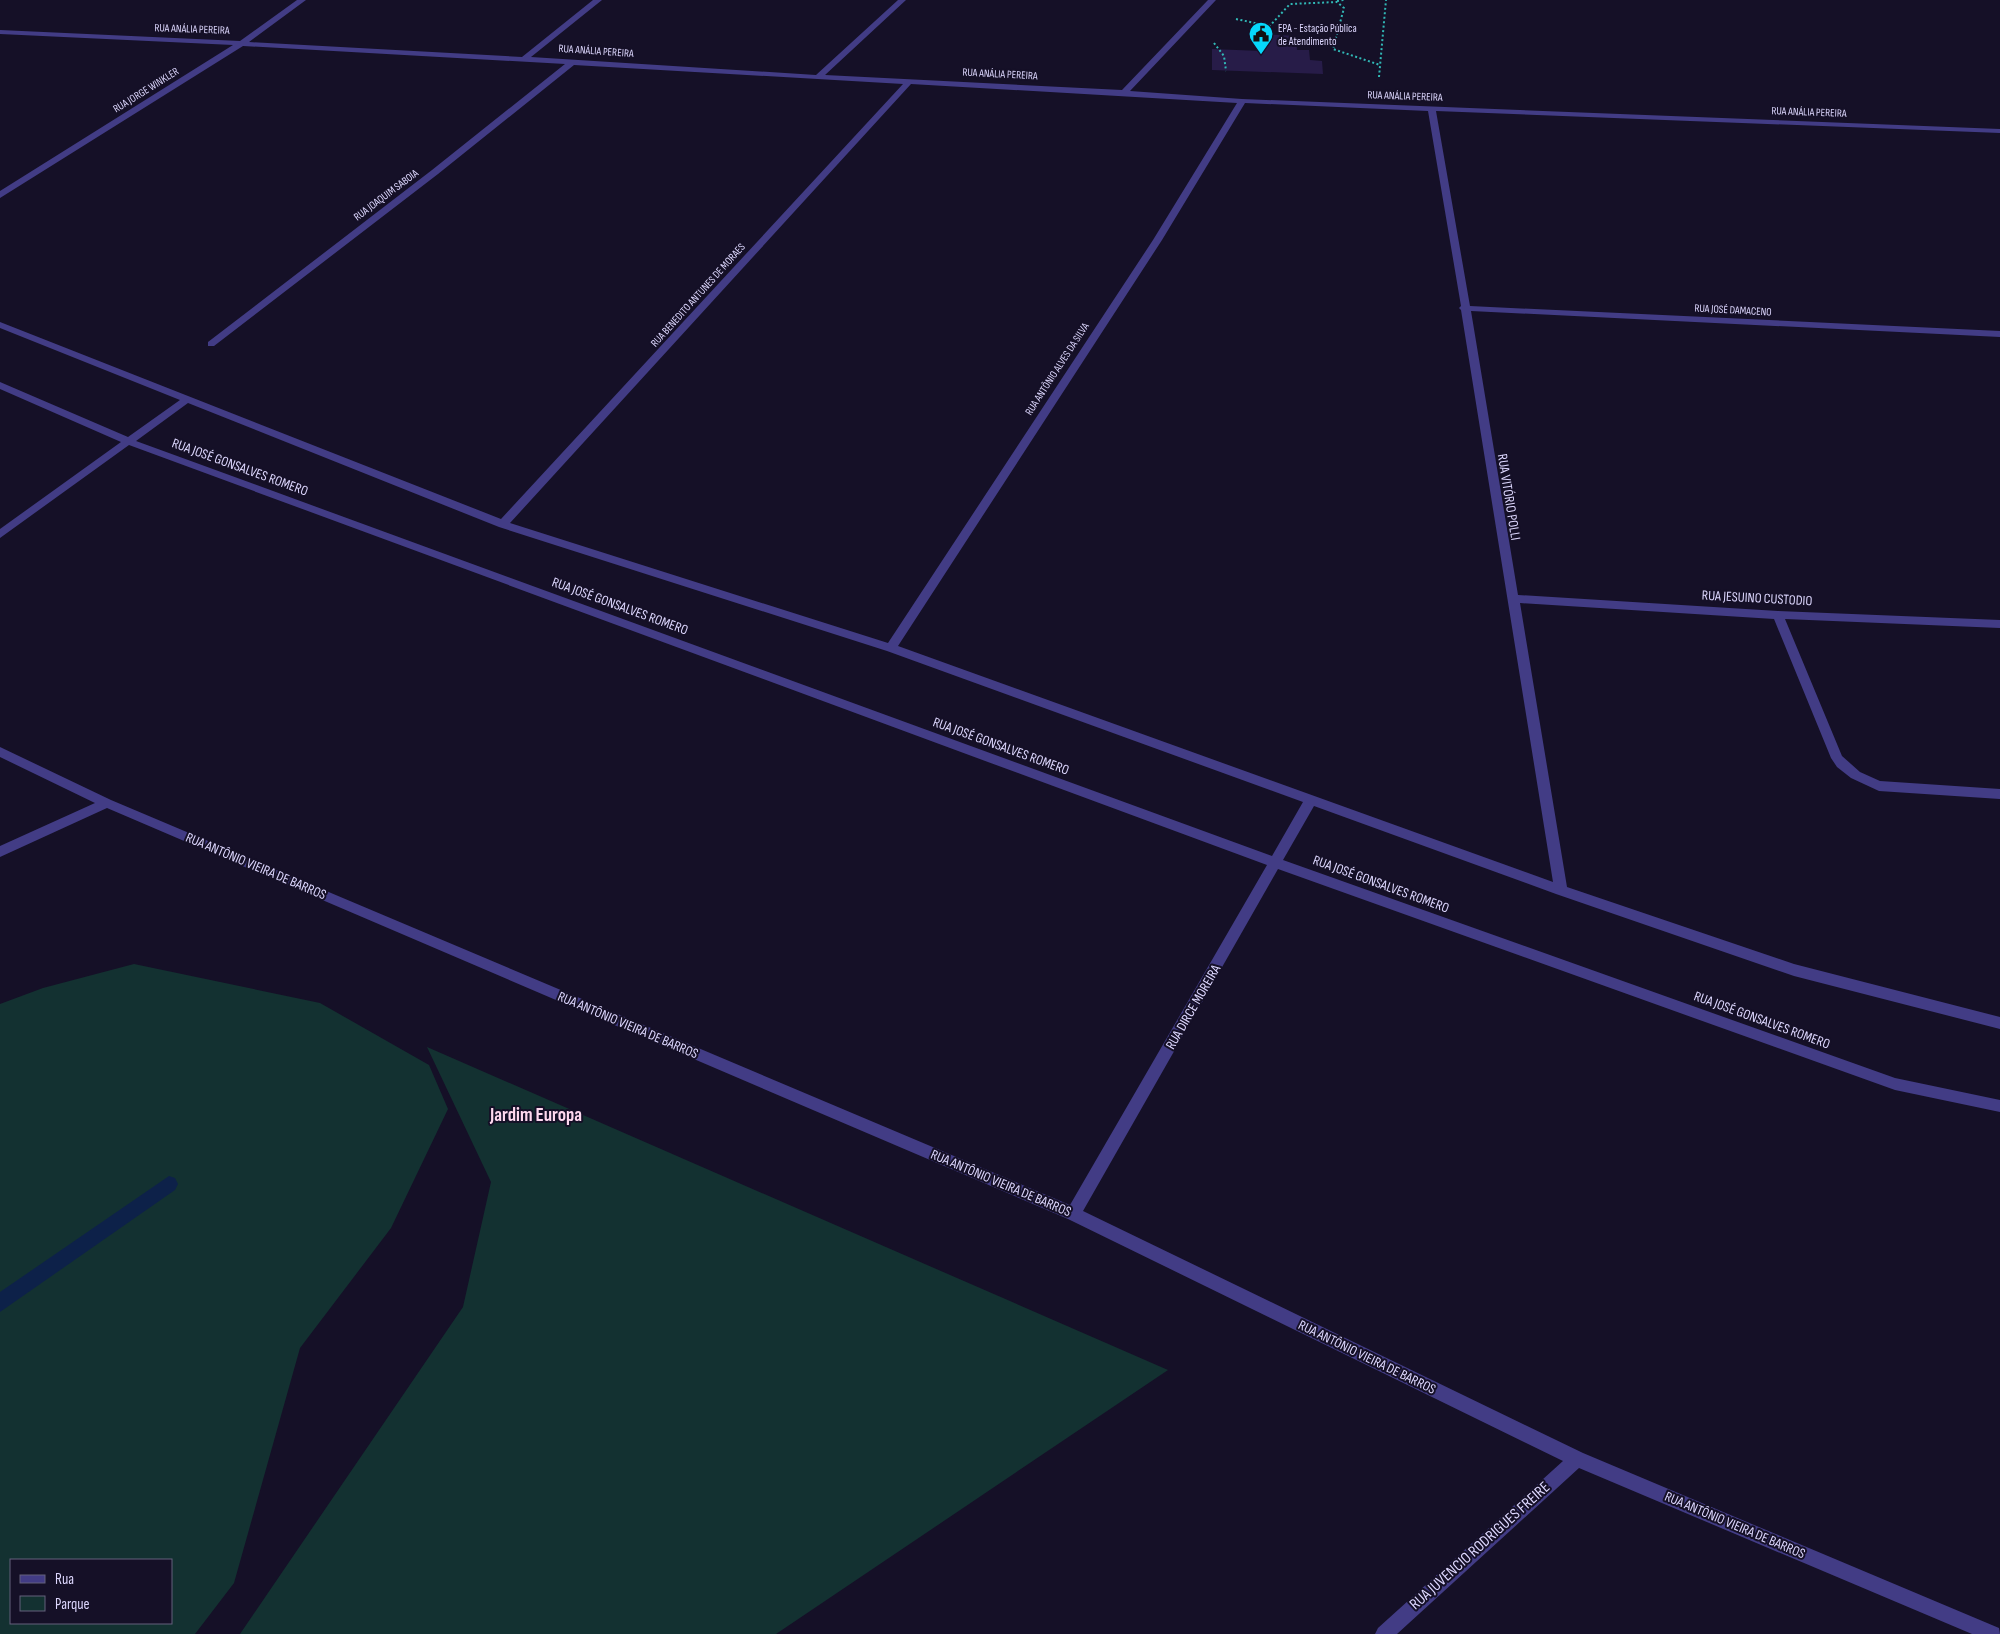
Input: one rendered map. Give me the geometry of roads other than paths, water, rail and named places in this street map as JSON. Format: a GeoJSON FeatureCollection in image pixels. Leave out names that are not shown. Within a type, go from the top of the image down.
{"type":"FeatureCollection","features":[{"type":"Feature","properties":{"kind":"street","name":"RUA JORGE WINKLER"},"geometry":{"type":"LineString","coordinates":[[0,195],[242,43],[302,0]]}},
{"type":"Feature","properties":{"kind":"street"},"geometry":{"type":"LineString","coordinates":[[526,58],[598,0]]}},
{"type":"Feature","properties":{"kind":"street"},"geometry":{"type":"LineString","coordinates":[[818,77],[902,0]]}},
{"type":"Feature","properties":{"kind":"street"},"geometry":{"type":"LineString","coordinates":[[1125,91],[1212,0]]}},
{"type":"Feature","properties":{"kind":"street","name":"RUA ANÁLIA PEREIRA"},"geometry":{"type":"LineString","coordinates":[[0,32],[526,58],[909,82],[1125,91],[1247,101],[2000,132]]}},
{"type":"Feature","properties":{"kind":"street","name":"RUA JOAQUIM SABOIA"},"geometry":{"type":"LineString","coordinates":[[211,344],[435,172],[574,61]]}},
{"type":"Feature","properties":{"kind":"street","name":"RUA BENEDITO ANTUNES DE MORAES"},"geometry":{"type":"LineString","coordinates":[[503,524],[909,82]]}},
{"type":"Feature","properties":{"kind":"street","name":"RUA ANTÔNIO ALVES DA SILVA"},"geometry":{"type":"LineString","coordinates":[[891,648],[956,544],[1247,101]]}},
{"type":"Feature","properties":{"kind":"street","name":"RUA VITÓRIO POLLI"},"geometry":{"type":"LineString","coordinates":[[1431,108],[1444,175],[1464,308],[1561,890]]}},
{"type":"Feature","properties":{"kind":"street","name":"RUA JOSÉ DAMACENO"},"geometry":{"type":"LineString","coordinates":[[1464,308],[2000,334]]}},
{"type":"Feature","properties":{"kind":"street"},"geometry":{"type":"LineString","coordinates":[[0,326],[503,524],[891,648],[1561,890],[1794,970],[2000,1023]]}},
{"type":"Feature","properties":{"kind":"street","name":"RUA JOSÉ GONSALVES ROMERO"},"geometry":{"type":"LineString","coordinates":[[0,385],[130,442],[1277,863],[1895,1084],[2000,1106]]}},
{"type":"Feature","properties":{"kind":"street"},"geometry":{"type":"LineString","coordinates":[[0,534],[130,442],[187,399]]}},
{"type":"Feature","properties":{"kind":"street","name":"RUA JESUINO CUSTODIO"},"geometry":{"type":"LineString","coordinates":[[1512,599],[1778,615],[2000,624]]}},
{"type":"Feature","properties":{"kind":"street"},"geometry":{"type":"LineString","coordinates":[[1778,615],[1837,758],[1847,771],[1860,779],[1879,786],[2000,794]]}},
{"type":"Feature","properties":{"kind":"street","name":"RUA ANTÔNIO VIEIRA DE BARROS"},"geometry":{"type":"LineString","coordinates":[[0,752],[107,803],[1073,1214],[1577,1459],[1994,1634]]}},
{"type":"Feature","properties":{"kind":"street","name":"RUA DIRCE MOREIRA"},"geometry":{"type":"LineString","coordinates":[[1073,1214],[1277,863],[1311,800]]}},
{"type":"Feature","properties":{"kind":"street"},"geometry":{"type":"LineString","coordinates":[[0,852],[107,803]]}},
{"type":"Feature","properties":{"kind":"street","name":"RUA JUVENCIO RODRIGUES FREIRE"},"geometry":{"type":"LineString","coordinates":[[1384,1634],[1577,1459]]}},
{"type":"Feature","properties":{"kind":"waterway"},"geometry":{"type":"LineString","coordinates":[[0,1303],[169,1184]]}},
{"type":"Feature","properties":{"kind":"place","name":"EPA - Estação Pública de Atendimento"},"geometry":{"type":"Point","coordinates":[1261,55]}},
{"type":"Feature","properties":{"kind":"district","name":"Jardim Europa"},"geometry":{"type":"Point","coordinates":[536,1115]}}]}
